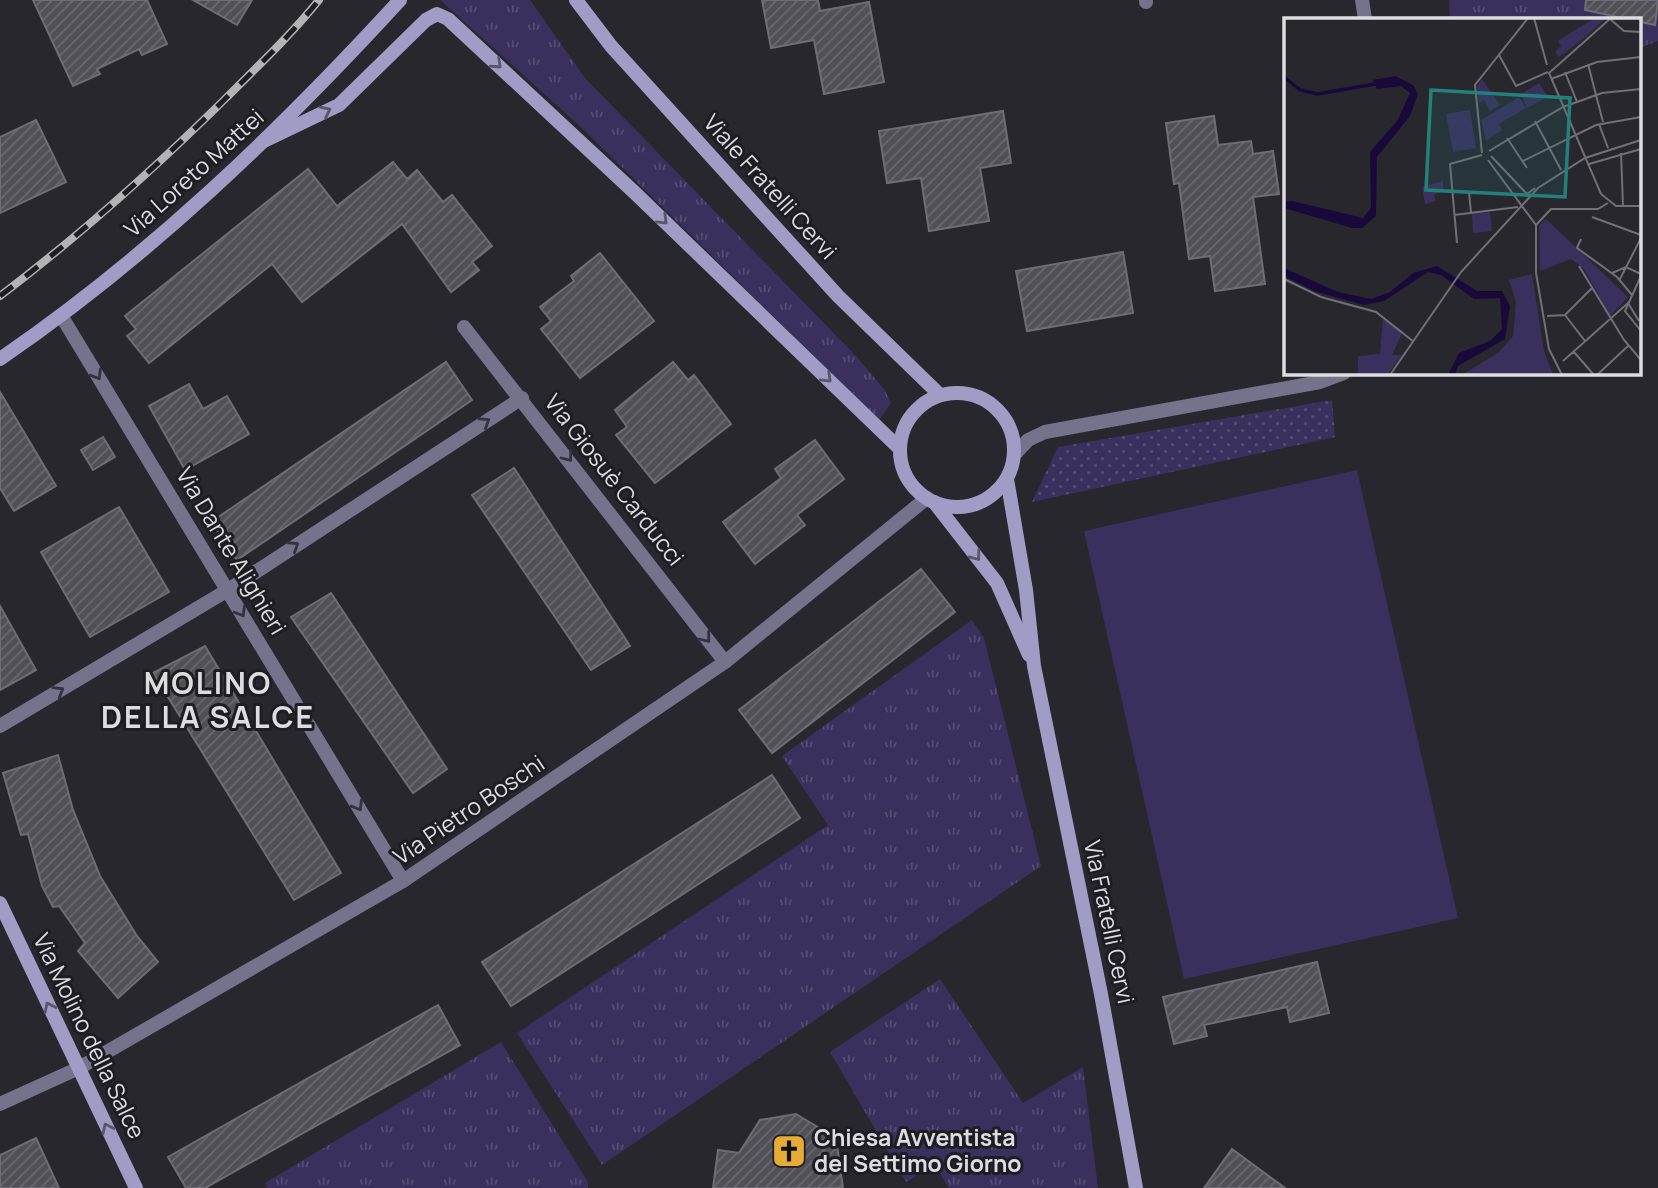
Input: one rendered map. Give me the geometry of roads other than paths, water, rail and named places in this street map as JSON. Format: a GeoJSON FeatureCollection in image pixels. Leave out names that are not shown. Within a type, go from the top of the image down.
{"type":"FeatureCollection","features":[{"type":"Feature","properties":{"kind":"street","name":"Via Loreto Mattei"},"geometry":{"type":"LineString","coordinates":[[0,359],[62,317],[221,184],[321,86],[400,0]]}},
{"type":"Feature","properties":{"kind":"street","name":"Viale Fratelli Cervi"},"geometry":{"type":"LineString","coordinates":[[576,0],[611,46],[838,296],[940,395]]}},
{"type":"Feature","properties":{"kind":"street"},"geometry":{"type":"LineString","coordinates":[[1363,0],[1365,18]]}},
{"type":"Feature","properties":{"kind":"street"},"geometry":{"type":"LineString","coordinates":[[264,141],[339,105],[426,20],[437,15],[448,19],[634,192],[899,448]]}},
{"type":"Feature","properties":{"kind":"street","name":"Via Dante Alighieri"},"geometry":{"type":"LineString","coordinates":[[62,317],[403,881]]}},
{"type":"Feature","properties":{"kind":"street","name":"Via Giosuè Carducci"},"geometry":{"type":"LineString","coordinates":[[464,327],[522,398],[725,662]]}},
{"type":"Feature","properties":{"kind":"street"},"geometry":{"type":"LineString","coordinates":[[1014,455],[1028,440],[1045,432],[1320,382],[1340,374]]}},
{"type":"Feature","properties":{"kind":"street"},"geometry":{"type":"LineString","coordinates":[[958,392],[977,396],[993,405],[1006,419],[1013,436],[1014,455],[1007,479],[995,493],[962,507],[931,500],[912,485],[902,468],[899,448],[902,431],[911,415],[924,402],[940,395],[958,392]]}},
{"type":"Feature","properties":{"kind":"street"},"geometry":{"type":"LineString","coordinates":[[0,726],[228,590],[522,398]]}},
{"type":"Feature","properties":{"kind":"street","name":"Via Fratelli Cervi"},"geometry":{"type":"LineString","coordinates":[[1007,479],[1026,590],[1034,666],[1101,994],[1136,1188]]}},
{"type":"Feature","properties":{"kind":"street","name":"Via Pietro Boschi"},"geometry":{"type":"LineString","coordinates":[[0,1104],[79,1068],[403,881],[725,662],[931,500]]}},
{"type":"Feature","properties":{"kind":"street","name":"Via Fratelli Cervi"},"geometry":{"type":"LineString","coordinates":[[931,500],[997,583],[1034,666]]}},
{"type":"Feature","properties":{"kind":"street","name":"Via Molino della Salce"},"geometry":{"type":"LineString","coordinates":[[0,903],[136,1188]]}},
{"type":"Feature","properties":{"kind":"railway"},"geometry":{"type":"LineString","coordinates":[[0,296],[87,226],[170,152],[273,51],[319,0]]}},
{"type":"Feature","properties":{"kind":"place","name":"Chiesa Avventista del Settimo Giorno"},"geometry":{"type":"Point","coordinates":[789,1151]}},
{"type":"Feature","properties":{"kind":"district","name":"MOLINO DELLA SALCE"},"geometry":{"type":"Point","coordinates":[208,701]}}]}
